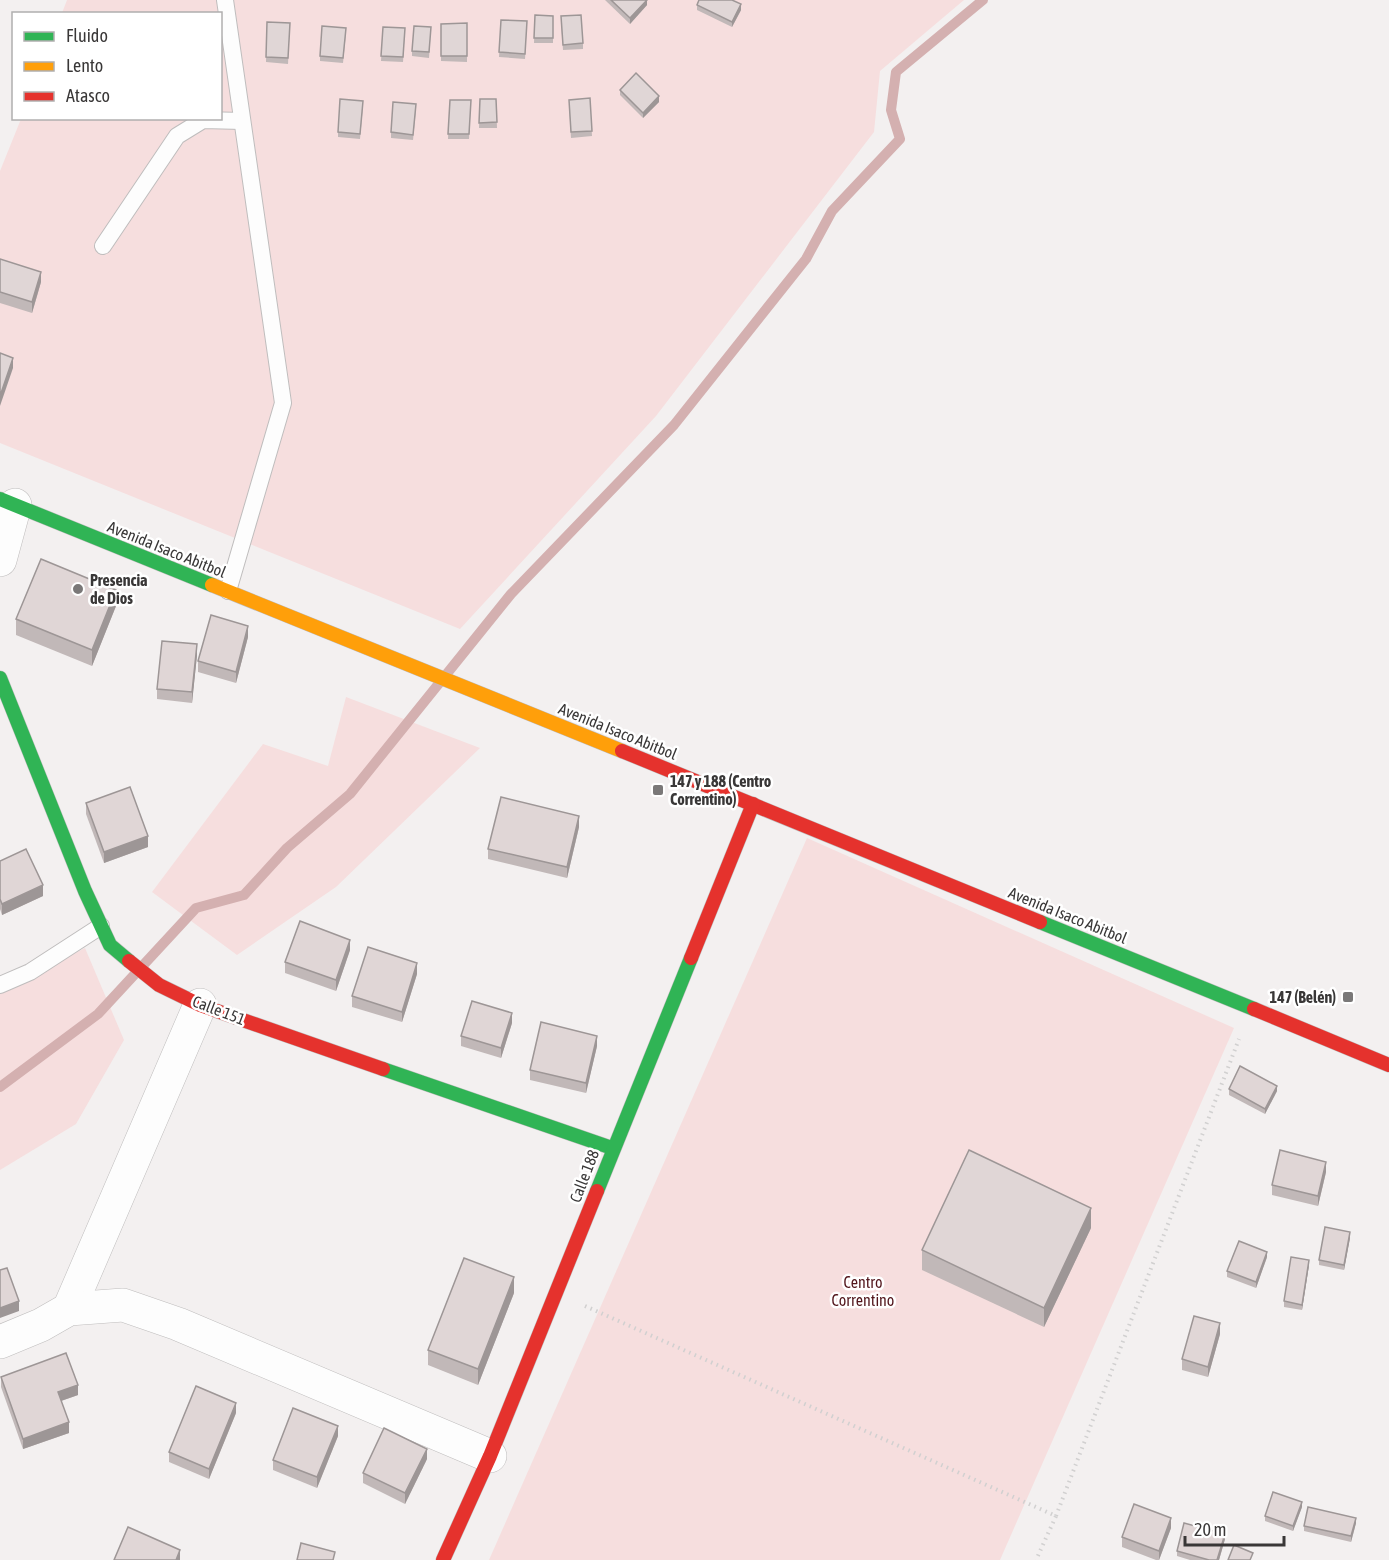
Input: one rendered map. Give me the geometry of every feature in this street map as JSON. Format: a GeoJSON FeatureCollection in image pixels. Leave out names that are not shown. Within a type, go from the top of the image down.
{"type":"FeatureCollection","features":[{"type":"Feature","properties":{"kind":"street","name":"Avenida Isaco Abitbol"},"geometry":{"type":"LineString","coordinates":[[7,502],[1254,1008],[1389,1065]]}},
{"type":"Feature","properties":{"kind":"street"},"geometry":{"type":"LineString","coordinates":[[0,560],[7,502]]}},
{"type":"Feature","properties":{"kind":"street","name":"Calle 151"},"geometry":{"type":"LineString","coordinates":[[0,678],[84,891],[110,945],[159,985],[201,1005],[612,1148]]}},
{"type":"Feature","properties":{"kind":"street","name":"Calle 188"},"geometry":{"type":"LineString","coordinates":[[443,1560],[490,1456],[557,1294],[612,1148],[753,804]]}},
{"type":"Feature","properties":{"kind":"street"},"geometry":{"type":"LineString","coordinates":[[69,1309],[201,1005]]}},
{"type":"Feature","properties":{"kind":"street"},"geometry":{"type":"LineString","coordinates":[[0,1342],[41,1325],[69,1309],[123,1305],[146,1312],[490,1456]]}},
{"type":"Feature","properties":{"kind":"lane"},"geometry":{"type":"LineString","coordinates":[[225,0],[283,404],[228,591]]}},
{"type":"Feature","properties":{"kind":"lane"},"geometry":{"type":"LineString","coordinates":[[103,246],[177,136],[203,120],[242,121]]}},
{"type":"Feature","properties":{"kind":"lane"},"geometry":{"type":"LineString","coordinates":[[0,985],[30,972],[101,926]]}},
{"type":"Feature","properties":{"kind":"path"},"geometry":{"type":"LineString","coordinates":[[1036,1560],[1056,1516],[1239,1039],[1254,1008]]}},
{"type":"Feature","properties":{"kind":"path"},"geometry":{"type":"LineString","coordinates":[[557,1294],[1056,1516]]}},
{"type":"Feature","properties":{"kind":"green space"},"geometry":{"type":"Polygon","coordinates":[[[67,0],[964,0],[880,71],[874,132],[656,416],[460,629],[0,443],[0,171],[21,120],[222,120],[222,12],[62,12],[67,0]]]}},
{"type":"Feature","properties":{"kind":"green space"},"geometry":{"type":"Polygon","coordinates":[[[346,697],[480,748],[336,887],[237,955],[152,892],[263,744],[328,766],[346,697]]]}},
{"type":"Feature","properties":{"kind":"green space","name":"Centro Correntino"},"geometry":{"type":"Polygon","coordinates":[[[807,838],[1234,1028],[1000,1560],[489,1560],[807,838]]]}},
{"type":"Feature","properties":{"kind":"green space"},"geometry":{"type":"Polygon","coordinates":[[[85,948],[124,1040],[76,1124],[0,1170],[0,991],[85,948]]]}},
{"type":"Feature","properties":{"kind":"building"},"geometry":{"type":"Polygon","coordinates":[[[611,0],[647,0],[630,18],[611,0]]]}},
{"type":"Feature","properties":{"kind":"building"},"geometry":{"type":"Polygon","coordinates":[[[699,0],[732,0],[741,4],[732,22],[697,5],[699,0]]]}},
{"type":"Feature","properties":{"kind":"building"},"geometry":{"type":"Polygon","coordinates":[[[535,15],[553,16],[553,38],[534,38],[535,15]]]}},
{"type":"Feature","properties":{"kind":"building"},"geometry":{"type":"Polygon","coordinates":[[[581,15],[583,43],[563,45],[561,16],[581,15]]]}},
{"type":"Feature","properties":{"kind":"building"},"geometry":{"type":"Polygon","coordinates":[[[501,20],[527,21],[525,54],[499,52],[501,20]]]}},
{"type":"Feature","properties":{"kind":"building"},"geometry":{"type":"Polygon","coordinates":[[[267,22],[290,23],[288,58],[266,57],[267,22]]]}},
{"type":"Feature","properties":{"kind":"building"},"geometry":{"type":"Polygon","coordinates":[[[467,23],[467,56],[441,56],[441,24],[467,23]]]}},
{"type":"Feature","properties":{"kind":"building"},"geometry":{"type":"Polygon","coordinates":[[[322,26],[346,28],[343,58],[320,56],[322,26]]]}},
{"type":"Feature","properties":{"kind":"building"},"geometry":{"type":"Polygon","coordinates":[[[414,26],[431,27],[429,52],[412,51],[414,26]]]}},
{"type":"Feature","properties":{"kind":"building"},"geometry":{"type":"Polygon","coordinates":[[[383,27],[405,28],[403,57],[381,56],[383,27]]]}},
{"type":"Feature","properties":{"kind":"building"},"geometry":{"type":"Polygon","coordinates":[[[636,73],[659,96],[643,113],[620,90],[636,73]]]}},
{"type":"Feature","properties":{"kind":"building"},"geometry":{"type":"Polygon","coordinates":[[[590,98],[592,131],[571,132],[569,100],[590,98]]]}},
{"type":"Feature","properties":{"kind":"building"},"geometry":{"type":"Polygon","coordinates":[[[340,99],[363,101],[360,134],[338,132],[340,99]]]}},
{"type":"Feature","properties":{"kind":"building"},"geometry":{"type":"Polygon","coordinates":[[[480,99],[496,99],[497,122],[479,123],[480,99]]]}},
{"type":"Feature","properties":{"kind":"building"},"geometry":{"type":"Polygon","coordinates":[[[450,100],[471,100],[469,134],[448,134],[450,100]]]}},
{"type":"Feature","properties":{"kind":"building"},"geometry":{"type":"Polygon","coordinates":[[[393,102],[416,104],[413,135],[391,132],[393,102]]]}},
{"type":"Feature","properties":{"kind":"building"},"geometry":{"type":"Polygon","coordinates":[[[0,259],[41,272],[32,302],[0,292],[0,259]]]}},
{"type":"Feature","properties":{"kind":"building"},"geometry":{"type":"Polygon","coordinates":[[[0,353],[13,358],[0,396],[0,353]]]}},
{"type":"Feature","properties":{"kind":"building"},"geometry":{"type":"Polygon","coordinates":[[[41,559],[116,590],[92,650],[16,619],[41,559]]]}},
{"type":"Feature","properties":{"kind":"building"},"geometry":{"type":"Polygon","coordinates":[[[211,615],[248,626],[236,672],[198,661],[211,615]]]}},
{"type":"Feature","properties":{"kind":"building"},"geometry":{"type":"Polygon","coordinates":[[[162,641],[197,644],[192,692],[157,689],[162,641]]]}},
{"type":"Feature","properties":{"kind":"building"},"geometry":{"type":"Polygon","coordinates":[[[130,787],[148,836],[104,852],[86,803],[130,787]]]}},
{"type":"Feature","properties":{"kind":"building"},"geometry":{"type":"Polygon","coordinates":[[[501,797],[579,816],[567,867],[488,849],[501,797]]]}},
{"type":"Feature","properties":{"kind":"building"},"geometry":{"type":"Polygon","coordinates":[[[26,849],[43,885],[2,904],[0,861],[26,849]]]}},
{"type":"Feature","properties":{"kind":"building"},"geometry":{"type":"Polygon","coordinates":[[[300,921],[350,940],[336,980],[285,962],[300,921]]]}},
{"type":"Feature","properties":{"kind":"building"},"geometry":{"type":"Polygon","coordinates":[[[368,947],[417,963],[402,1012],[352,996],[368,947]]]}},
{"type":"Feature","properties":{"kind":"building"},"geometry":{"type":"Polygon","coordinates":[[[472,1001],[512,1013],[501,1048],[461,1036],[472,1001]]]}},
{"type":"Feature","properties":{"kind":"building"},"geometry":{"type":"Polygon","coordinates":[[[541,1022],[597,1036],[586,1083],[530,1070],[541,1022]]]}},
{"type":"Feature","properties":{"kind":"building"},"geometry":{"type":"Polygon","coordinates":[[[1240,1066],[1277,1086],[1265,1109],[1229,1089],[1240,1066]]]}},
{"type":"Feature","properties":{"kind":"building"},"geometry":{"type":"Polygon","coordinates":[[[969,1150],[1091,1208],[1044,1308],[922,1250],[969,1150]]]}},
{"type":"Feature","properties":{"kind":"building"},"geometry":{"type":"Polygon","coordinates":[[[1280,1150],[1326,1162],[1318,1196],[1272,1185],[1280,1150]]]}},
{"type":"Feature","properties":{"kind":"building"},"geometry":{"type":"Polygon","coordinates":[[[1325,1227],[1350,1232],[1344,1265],[1319,1260],[1325,1227]]]}},
{"type":"Feature","properties":{"kind":"building"},"geometry":{"type":"Polygon","coordinates":[[[1239,1241],[1267,1252],[1256,1282],[1227,1271],[1239,1241]]]}},
{"type":"Feature","properties":{"kind":"building"},"geometry":{"type":"Polygon","coordinates":[[[1291,1257],[1309,1260],[1302,1305],[1284,1301],[1291,1257]]]}},
{"type":"Feature","properties":{"kind":"building"},"geometry":{"type":"Polygon","coordinates":[[[464,1258],[514,1277],[478,1369],[428,1350],[464,1258]]]}},
{"type":"Feature","properties":{"kind":"building"},"geometry":{"type":"Polygon","coordinates":[[[7,1268],[19,1301],[0,1308],[0,1270],[7,1268]]]}},
{"type":"Feature","properties":{"kind":"building"},"geometry":{"type":"Polygon","coordinates":[[[1194,1316],[1220,1323],[1208,1367],[1182,1359],[1194,1316]]]}},
{"type":"Feature","properties":{"kind":"building"},"geometry":{"type":"Polygon","coordinates":[[[66,1353],[78,1385],[58,1392],[69,1422],[23,1439],[1,1377],[66,1353]]]}},
{"type":"Feature","properties":{"kind":"building"},"geometry":{"type":"Polygon","coordinates":[[[196,1386],[236,1403],[209,1469],[169,1452],[196,1386]]]}},
{"type":"Feature","properties":{"kind":"building"},"geometry":{"type":"Polygon","coordinates":[[[293,1408],[338,1426],[317,1477],[273,1460],[293,1408]]]}},
{"type":"Feature","properties":{"kind":"building"},"geometry":{"type":"Polygon","coordinates":[[[384,1428],[427,1449],[405,1493],[363,1473],[384,1428]]]}},
{"type":"Feature","properties":{"kind":"building"},"geometry":{"type":"Polygon","coordinates":[[[1273,1492],[1302,1502],[1293,1526],[1265,1516],[1273,1492]]]}},
{"type":"Feature","properties":{"kind":"building"},"geometry":{"type":"Polygon","coordinates":[[[1134,1504],[1171,1518],[1159,1551],[1122,1537],[1134,1504]]]}},
{"type":"Feature","properties":{"kind":"building"},"geometry":{"type":"Polygon","coordinates":[[[1308,1507],[1356,1518],[1351,1536],[1304,1526],[1308,1507]]]}},
{"type":"Feature","properties":{"kind":"building"},"geometry":{"type":"Polygon","coordinates":[[[1184,1523],[1225,1534],[1217,1560],[1177,1551],[1184,1523]]]}},
{"type":"Feature","properties":{"kind":"building"},"geometry":{"type":"Polygon","coordinates":[[[128,1527],[180,1550],[176,1560],[114,1560],[128,1527]]]}},
{"type":"Feature","properties":{"kind":"building"},"geometry":{"type":"Polygon","coordinates":[[[301,1543],[335,1552],[333,1560],[297,1560],[301,1543]]]}},
{"type":"Feature","properties":{"kind":"building"},"geometry":{"type":"Polygon","coordinates":[[[1234,1545],[1253,1553],[1250,1560],[1228,1560],[1234,1545]]]}},
{"type":"Feature","properties":{"kind":"waterway"},"geometry":{"type":"LineString","coordinates":[[0,1087],[98,1014],[196,908],[244,895],[287,848],[350,794],[511,594],[674,425],[806,259],[832,211],[900,139],[891,110],[896,72],[983,0]]}},
{"type":"Feature","properties":{"kind":"traffic: fast"},"geometry":{"type":"LineString","coordinates":[[0,499],[212,585]]}},
{"type":"Feature","properties":{"kind":"traffic: fast"},"geometry":{"type":"LineString","coordinates":[[0,678],[85,891],[110,945],[129,961]]}},
{"type":"Feature","properties":{"kind":"traffic: fast"},"geometry":{"type":"LineString","coordinates":[[1040,922],[1254,1009]]}},
{"type":"Feature","properties":{"kind":"traffic: fast"},"geometry":{"type":"LineString","coordinates":[[597,1191],[691,958]]}},
{"type":"Feature","properties":{"kind":"traffic: fast"},"geometry":{"type":"LineString","coordinates":[[383,1069],[612,1148]]}},
{"type":"Feature","properties":{"kind":"traffic: slow"},"geometry":{"type":"LineString","coordinates":[[212,585],[622,751]]}},
{"type":"Feature","properties":{"kind":"traffic: jam"},"geometry":{"type":"LineString","coordinates":[[622,751],[1040,922]]}},
{"type":"Feature","properties":{"kind":"traffic: jam"},"geometry":{"type":"LineString","coordinates":[[691,958],[753,804]]}},
{"type":"Feature","properties":{"kind":"traffic: jam"},"geometry":{"type":"LineString","coordinates":[[129,961],[159,985],[200,1005],[383,1069]]}},
{"type":"Feature","properties":{"kind":"traffic: jam"},"geometry":{"type":"LineString","coordinates":[[1254,1009],[1389,1065]]}},
{"type":"Feature","properties":{"kind":"traffic: jam"},"geometry":{"type":"LineString","coordinates":[[443,1560],[490,1456],[597,1191]]}},
{"type":"Feature","properties":{"kind":"place","name":"Presencia de Dios"},"geometry":{"type":"Point","coordinates":[78,589]}},
{"type":"Feature","properties":{"kind":"place","name":"147 y 188 (Centro Correntino)"},"geometry":{"type":"Point","coordinates":[658,790]}},
{"type":"Feature","properties":{"kind":"place","name":"147 (Belén)"},"geometry":{"type":"Point","coordinates":[1348,997]}}]}
